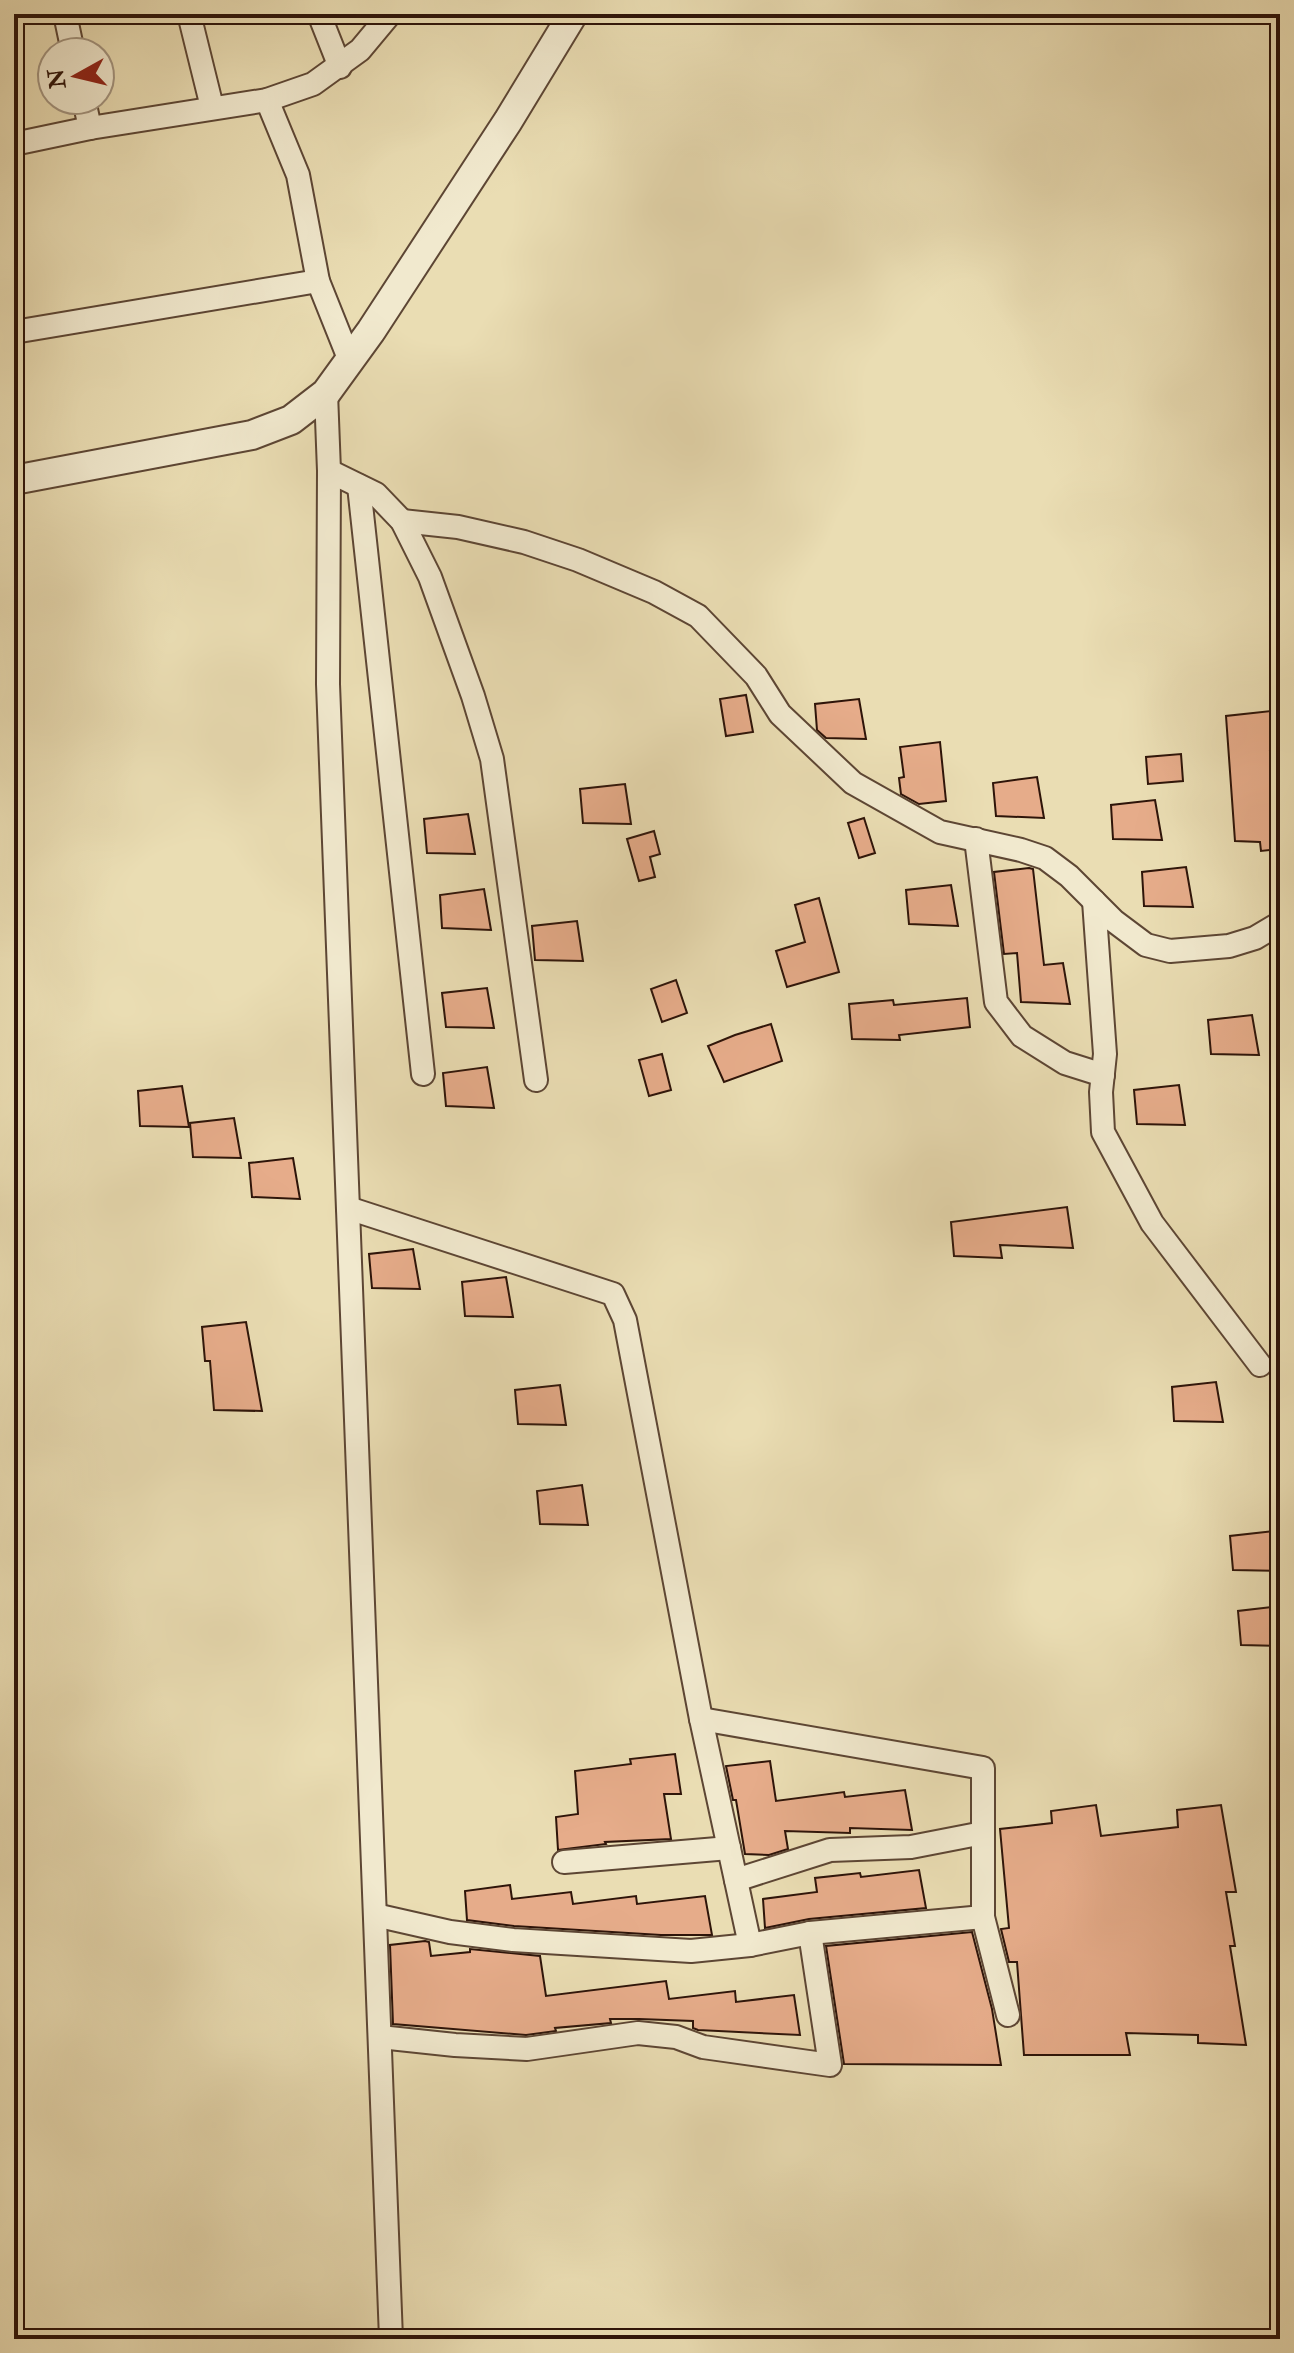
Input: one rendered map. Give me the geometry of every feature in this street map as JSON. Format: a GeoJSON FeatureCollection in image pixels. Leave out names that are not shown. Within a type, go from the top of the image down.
{"type":"FeatureCollection","features":[{"type":"Feature","properties":{"kind":"street"},"geometry":{"type":"LineString","coordinates":[[65,14],[70,36]]}},
{"type":"Feature","properties":{"kind":"street"},"geometry":{"type":"LineString","coordinates":[[189,14],[212,107]]}},
{"type":"Feature","properties":{"kind":"street"},"geometry":{"type":"LineString","coordinates":[[319,14],[340,67]]}},
{"type":"Feature","properties":{"kind":"street"},"geometry":{"type":"LineString","coordinates":[[14,144],[90,128],[267,100],[313,84],[340,67],[360,50],[390,14]]}},
{"type":"Feature","properties":{"kind":"street"},"geometry":{"type":"LineString","coordinates":[[14,480],[252,435],[291,420],[326,393],[508,121],[573,14]]}},
{"type":"Feature","properties":{"kind":"street"},"geometry":{"type":"LineString","coordinates":[[267,100],[298,175],[318,281],[350,361]]}},
{"type":"Feature","properties":{"kind":"street"},"geometry":{"type":"LineString","coordinates":[[87,116],[90,128]]}},
{"type":"Feature","properties":{"kind":"street"},"geometry":{"type":"LineString","coordinates":[[14,332],[318,281]]}},
{"type":"Feature","properties":{"kind":"street"},"geometry":{"type":"LineString","coordinates":[[326,393],[329,471],[328,684],[391,2335]]}},
{"type":"Feature","properties":{"kind":"street"},"geometry":{"type":"LineString","coordinates":[[329,471],[376,494],[402,521],[430,577],[452,633],[492,759],[536,1080]]}},
{"type":"Feature","properties":{"kind":"street"},"geometry":{"type":"LineString","coordinates":[[359,486],[423,1074]]}},
{"type":"Feature","properties":{"kind":"street"},"geometry":{"type":"LineString","coordinates":[[402,521],[458,527],[524,542],[616,576],[698,616],[756,676],[780,714],[853,783],[940,832],[1045,858],[1146,945],[1170,951],[1229,946],[1255,938],[1280,923]]}},
{"type":"Feature","properties":{"kind":"street"},"geometry":{"type":"LineString","coordinates":[[976,839],[996,1002],[1022,1036],[1065,1063],[1103,1075]]}},
{"type":"Feature","properties":{"kind":"street"},"geometry":{"type":"LineString","coordinates":[[1094,901],[1103,1023],[1103,1132],[1152,1223],[1260,1365]]}},
{"type":"Feature","properties":{"kind":"street"},"geometry":{"type":"LineString","coordinates":[[348,1208],[613,1294],[625,1320],[701,1719],[750,1945]]}},
{"type":"Feature","properties":{"kind":"street"},"geometry":{"type":"LineString","coordinates":[[701,1719],[983,1768],[983,1917],[1008,2015]]}},
{"type":"Feature","properties":{"kind":"street"},"geometry":{"type":"LineString","coordinates":[[736,1880],[830,1850],[911,1847],[983,1833]]}},
{"type":"Feature","properties":{"kind":"street"},"geometry":{"type":"LineString","coordinates":[[564,1862],[729,1848]]}},
{"type":"Feature","properties":{"kind":"street"},"geometry":{"type":"LineString","coordinates":[[375,1915],[450,1932],[513,1940],[691,1951],[750,1945],[810,1933],[983,1917]]}},
{"type":"Feature","properties":{"kind":"street"},"geometry":{"type":"LineString","coordinates":[[380,2037],[527,2049],[638,2033],[676,2037],[703,2047],[830,2065],[810,1933]]}},
{"type":"Feature","properties":{"kind":"building"},"geometry":{"type":"Polygon","coordinates":[[[746,695],[753,732],[726,736],[720,699],[746,695]]]}},
{"type":"Feature","properties":{"kind":"building"},"geometry":{"type":"Polygon","coordinates":[[[859,699],[866,739],[826,738],[817,730],[815,704],[859,699]]]}},
{"type":"Feature","properties":{"kind":"building"},"geometry":{"type":"Polygon","coordinates":[[[1271,711],[1277,751],[1270,751],[1280,849],[1261,851],[1260,842],[1235,841],[1226,716],[1271,711]]]}},
{"type":"Feature","properties":{"kind":"building"},"geometry":{"type":"Polygon","coordinates":[[[940,742],[946,801],[919,804],[901,794],[899,778],[904,777],[900,747],[940,742]]]}},
{"type":"Feature","properties":{"kind":"building"},"geometry":{"type":"Polygon","coordinates":[[[1181,754],[1183,781],[1148,784],[1146,757],[1181,754]]]}},
{"type":"Feature","properties":{"kind":"building"},"geometry":{"type":"Polygon","coordinates":[[[1037,777],[1044,818],[996,816],[993,783],[1037,777]]]}},
{"type":"Feature","properties":{"kind":"building"},"geometry":{"type":"Polygon","coordinates":[[[625,784],[631,824],[583,823],[580,789],[625,784]]]}},
{"type":"Feature","properties":{"kind":"building"},"geometry":{"type":"Polygon","coordinates":[[[1155,800],[1162,840],[1113,839],[1111,805],[1155,800]]]}},
{"type":"Feature","properties":{"kind":"building"},"geometry":{"type":"Polygon","coordinates":[[[468,814],[475,854],[427,853],[424,819],[468,814]]]}},
{"type":"Feature","properties":{"kind":"building"},"geometry":{"type":"Polygon","coordinates":[[[864,818],[875,853],[859,858],[848,823],[864,818]]]}},
{"type":"Feature","properties":{"kind":"building"},"geometry":{"type":"Polygon","coordinates":[[[654,831],[660,854],[650,857],[655,877],[639,881],[627,839],[654,831]]]}},
{"type":"Feature","properties":{"kind":"building"},"geometry":{"type":"Polygon","coordinates":[[[1186,867],[1193,907],[1144,906],[1142,872],[1186,867]]]}},
{"type":"Feature","properties":{"kind":"building"},"geometry":{"type":"Polygon","coordinates":[[[1033,869],[1044,965],[1063,963],[1070,1004],[1021,1002],[1017,953],[1004,954],[994,872],[1033,869]]]}},
{"type":"Feature","properties":{"kind":"building"},"geometry":{"type":"Polygon","coordinates":[[[951,885],[958,926],[909,924],[906,890],[951,885]]]}},
{"type":"Feature","properties":{"kind":"building"},"geometry":{"type":"Polygon","coordinates":[[[484,889],[491,930],[442,928],[440,895],[484,889]]]}},
{"type":"Feature","properties":{"kind":"building"},"geometry":{"type":"Polygon","coordinates":[[[819,898],[839,972],[787,987],[776,951],[805,942],[795,905],[819,898]]]}},
{"type":"Feature","properties":{"kind":"building"},"geometry":{"type":"Polygon","coordinates":[[[577,921],[583,961],[535,960],[532,926],[577,921]]]}},
{"type":"Feature","properties":{"kind":"building"},"geometry":{"type":"Polygon","coordinates":[[[676,980],[687,1013],[662,1022],[651,989],[676,980]]]}},
{"type":"Feature","properties":{"kind":"building"},"geometry":{"type":"Polygon","coordinates":[[[487,988],[494,1028],[446,1027],[442,993],[487,988]]]}},
{"type":"Feature","properties":{"kind":"building"},"geometry":{"type":"Polygon","coordinates":[[[967,998],[970,1027],[899,1035],[900,1040],[852,1039],[849,1004],[893,1000],[894,1005],[967,998]]]}},
{"type":"Feature","properties":{"kind":"building"},"geometry":{"type":"Polygon","coordinates":[[[1252,1015],[1259,1055],[1211,1054],[1208,1020],[1252,1015]]]}},
{"type":"Feature","properties":{"kind":"building"},"geometry":{"type":"Polygon","coordinates":[[[771,1024],[782,1061],[724,1082],[708,1046],[771,1024]]]}},
{"type":"Feature","properties":{"kind":"building"},"geometry":{"type":"Polygon","coordinates":[[[662,1054],[671,1090],[649,1096],[639,1060],[662,1054]]]}},
{"type":"Feature","properties":{"kind":"building"},"geometry":{"type":"Polygon","coordinates":[[[487,1067],[494,1108],[446,1106],[443,1073],[487,1067]]]}},
{"type":"Feature","properties":{"kind":"building"},"geometry":{"type":"Polygon","coordinates":[[[1179,1085],[1185,1125],[1137,1124],[1134,1090],[1179,1085]]]}},
{"type":"Feature","properties":{"kind":"building"},"geometry":{"type":"Polygon","coordinates":[[[182,1086],[189,1127],[140,1126],[138,1091],[182,1086]]]}},
{"type":"Feature","properties":{"kind":"building"},"geometry":{"type":"Polygon","coordinates":[[[234,1118],[241,1158],[193,1157],[190,1123],[234,1118]]]}},
{"type":"Feature","properties":{"kind":"building"},"geometry":{"type":"Polygon","coordinates":[[[293,1158],[300,1199],[252,1197],[249,1163],[293,1158]]]}},
{"type":"Feature","properties":{"kind":"building"},"geometry":{"type":"Polygon","coordinates":[[[1067,1207],[1073,1248],[1000,1245],[1002,1258],[954,1256],[951,1222],[1067,1207]]]}},
{"type":"Feature","properties":{"kind":"building"},"geometry":{"type":"Polygon","coordinates":[[[413,1249],[420,1289],[372,1288],[369,1254],[413,1249]]]}},
{"type":"Feature","properties":{"kind":"building"},"geometry":{"type":"Polygon","coordinates":[[[506,1277],[513,1317],[465,1316],[462,1282],[506,1277]]]}},
{"type":"Feature","properties":{"kind":"building"},"geometry":{"type":"Polygon","coordinates":[[[246,1322],[262,1411],[214,1410],[210,1361],[205,1361],[202,1327],[246,1322]]]}},
{"type":"Feature","properties":{"kind":"building"},"geometry":{"type":"Polygon","coordinates":[[[1216,1382],[1223,1422],[1174,1421],[1172,1387],[1216,1382]]]}},
{"type":"Feature","properties":{"kind":"building"},"geometry":{"type":"Polygon","coordinates":[[[560,1385],[566,1425],[518,1424],[515,1390],[560,1385]]]}},
{"type":"Feature","properties":{"kind":"building"},"geometry":{"type":"Polygon","coordinates":[[[582,1485],[588,1525],[540,1524],[537,1491],[582,1485]]]}},
{"type":"Feature","properties":{"kind":"building"},"geometry":{"type":"Polygon","coordinates":[[[1275,1531],[1280,1571],[1233,1570],[1230,1536],[1275,1531]]]}},
{"type":"Feature","properties":{"kind":"building"},"geometry":{"type":"Polygon","coordinates":[[[1280,1606],[1280,1646],[1241,1645],[1238,1611],[1280,1606]]]}},
{"type":"Feature","properties":{"kind":"building"},"geometry":{"type":"Polygon","coordinates":[[[675,1754],[681,1794],[664,1794],[671,1839],[605,1842],[558,1850],[556,1817],[578,1814],[575,1771],[631,1764],[630,1759],[675,1754]]]}},
{"type":"Feature","properties":{"kind":"building"},"geometry":{"type":"Polygon","coordinates":[[[770,1761],[776,1801],[844,1792],[845,1797],[905,1790],[912,1830],[850,1828],[850,1833],[785,1831],[788,1849],[769,1855],[745,1854],[736,1800],[733,1800],[726,1766],[770,1761]]]}},
{"type":"Feature","properties":{"kind":"building"},"geometry":{"type":"Polygon","coordinates":[[[1096,1805],[1101,1836],[1178,1827],[1177,1810],[1221,1805],[1236,1892],[1226,1892],[1235,1946],[1230,1946],[1246,2045],[1198,2043],[1198,2035],[1126,2033],[1130,2055],[1024,2055],[1017,1962],[1009,1962],[1001,1929],[1009,1928],[1000,1829],[1052,1823],[1051,1811],[1096,1805]]]}},
{"type":"Feature","properties":{"kind":"building"},"geometry":{"type":"Polygon","coordinates":[[[919,1870],[926,1908],[809,1919],[765,1928],[763,1899],[817,1892],[815,1878],[860,1873],[861,1877],[919,1870]]]}},
{"type":"Feature","properties":{"kind":"building"},"geometry":{"type":"Polygon","coordinates":[[[510,1885],[512,1899],[571,1892],[573,1904],[636,1896],[637,1904],[705,1896],[712,1935],[514,1926],[467,1920],[465,1891],[510,1885]]]}},
{"type":"Feature","properties":{"kind":"building"},"geometry":{"type":"Polygon","coordinates":[[[972,1932],[992,2009],[1001,2065],[844,2064],[826,1946],[972,1932]]]}},
{"type":"Feature","properties":{"kind":"building"},"geometry":{"type":"Polygon","coordinates":[[[429,1942],[431,1956],[470,1952],[470,1949],[540,1956],[546,1996],[666,1981],[669,1999],[735,1991],[736,2002],[794,1995],[800,2035],[698,2030],[693,2028],[693,2021],[639,2019],[610,2019],[611,2023],[555,2028],[556,2031],[526,2035],[393,2024],[390,1945],[429,1942]]]}}]}
